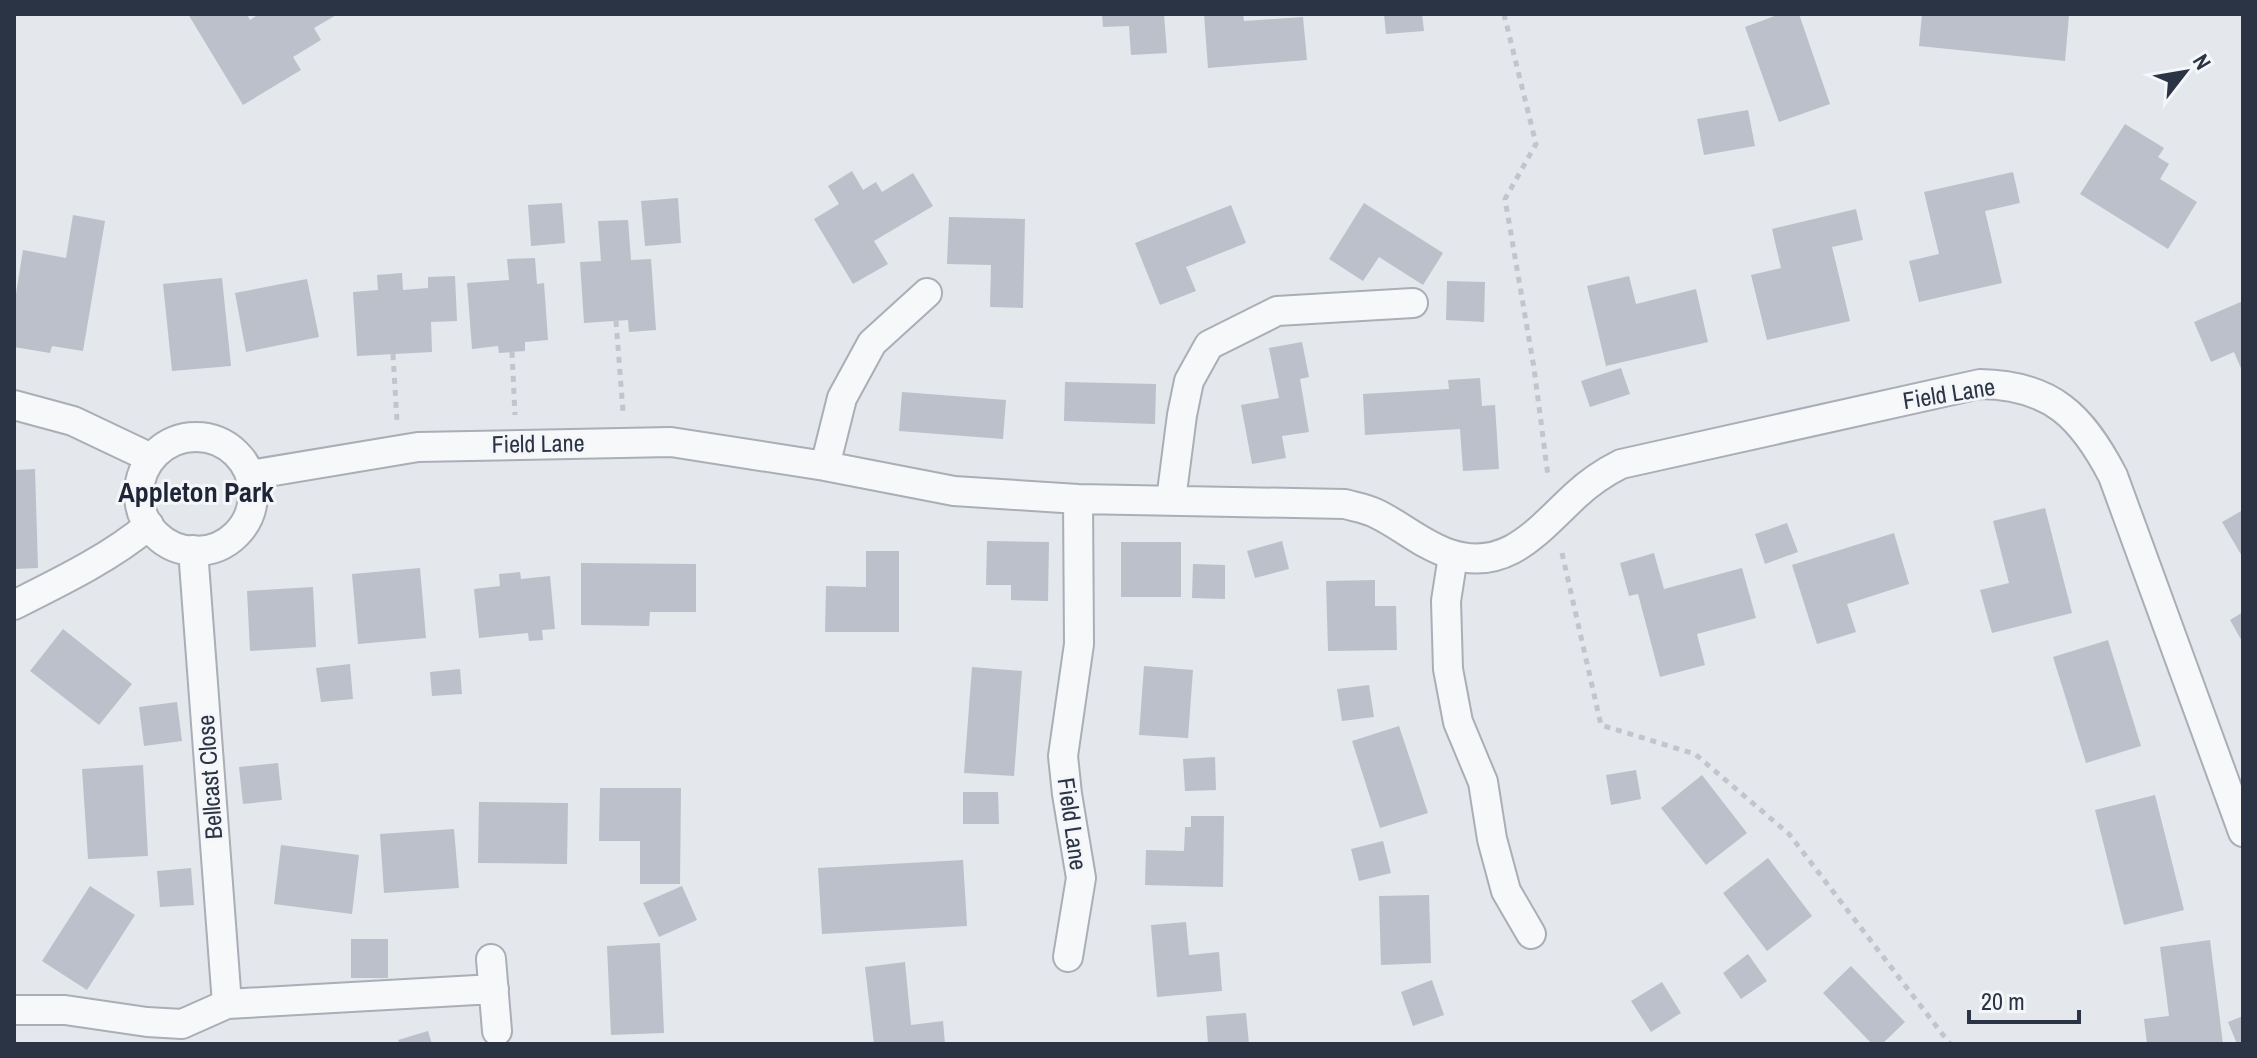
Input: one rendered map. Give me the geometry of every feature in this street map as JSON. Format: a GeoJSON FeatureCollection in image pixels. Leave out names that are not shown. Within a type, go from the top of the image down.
{"type":"FeatureCollection","features":[{"type":"Feature","properties":{"kind":"street"},"geometry":{"type":"LineString","coordinates":[[825,466],[842,398],[872,343],[927,293]]}},
{"type":"Feature","properties":{"kind":"street"},"geometry":{"type":"LineString","coordinates":[[1171,500],[1189,381],[1209,345],[1277,311],[1413,303]]}},
{"type":"Feature","properties":{"kind":"street","name":"Field Lane"},"geometry":{"type":"LineString","coordinates":[[250,475],[418,447],[671,442],[825,466],[954,491],[1078,499],[1345,504],[1371,511],[1424,544],[1453,556],[1480,559],[1506,554],[1534,537],[1601,474],[1621,464],[1980,384],[2006,384],[2032,391],[2057,404],[2080,423],[2098,447],[2113,476],[2243,832]]}},
{"type":"Feature","properties":{"kind":"street"},"geometry":{"type":"LineString","coordinates":[[14,405],[73,421],[151,458]]}},
{"type":"Feature","properties":{"kind":"street"},"geometry":{"type":"LineString","coordinates":[[197,437],[215,440],[230,448],[243,460],[250,475],[253,494],[250,512],[242,528],[229,541],[212,549],[176,547],[161,538],[149,525],[139,491],[151,458],[164,446],[180,439],[197,437]]}},
{"type":"Feature","properties":{"kind":"street","name":"Field Lane"},"geometry":{"type":"LineString","coordinates":[[1068,957],[1081,878],[1063,756],[1079,644],[1078,499]]}},
{"type":"Feature","properties":{"kind":"street"},"geometry":{"type":"LineString","coordinates":[[14,605],[134,539],[149,525]]}},
{"type":"Feature","properties":{"kind":"street","name":"Bellcast Close"},"geometry":{"type":"LineString","coordinates":[[193,550],[227,1004]]}},
{"type":"Feature","properties":{"kind":"street"},"geometry":{"type":"LineString","coordinates":[[1453,556],[1446,601],[1448,669],[1458,722],[1483,782],[1492,839],[1506,891],[1531,934]]}},
{"type":"Feature","properties":{"kind":"street"},"geometry":{"type":"LineString","coordinates":[[491,959],[497,1031]]}},
{"type":"Feature","properties":{"kind":"street"},"geometry":{"type":"LineString","coordinates":[[14,1010],[65,1010],[182,1024],[227,1004],[494,989]]}},
{"type":"Feature","properties":{"kind":"path"},"geometry":{"type":"LineString","coordinates":[[1504,14],[1536,144],[1505,199],[1534,368],[1553,517],[1601,725],[1695,754],[1789,834],[1950,1044]]}},
{"type":"Feature","properties":{"kind":"path"},"geometry":{"type":"LineString","coordinates":[[616,321],[626,442]]}},
{"type":"Feature","properties":{"kind":"path"},"geometry":{"type":"LineString","coordinates":[[512,352],[516,445]]}},
{"type":"Feature","properties":{"kind":"path"},"geometry":{"type":"LineString","coordinates":[[393,354],[398,451]]}},
{"type":"Feature","properties":{"kind":"building"},"geometry":{"type":"Polygon","coordinates":[[[188,14],[247,14],[250,20],[259,14],[338,14],[314,28],[321,40],[293,57],[301,70],[243,105],[188,14]]]}},
{"type":"Feature","properties":{"kind":"building"},"geometry":{"type":"Polygon","coordinates":[[[1102,14],[1164,14],[1167,53],[1131,55],[1129,26],[1103,27],[1102,14]]]}},
{"type":"Feature","properties":{"kind":"building"},"geometry":{"type":"Polygon","coordinates":[[[1204,14],[1243,14],[1244,21],[1303,17],[1307,60],[1208,68],[1204,14]]]}},
{"type":"Feature","properties":{"kind":"building"},"geometry":{"type":"Polygon","coordinates":[[[1384,14],[1422,14],[1424,31],[1386,34],[1384,14]]]}},
{"type":"Feature","properties":{"kind":"building"},"geometry":{"type":"Polygon","coordinates":[[[1780,14],[1799,14],[1830,104],[1779,122],[1745,27],[1780,14]]]}},
{"type":"Feature","properties":{"kind":"building"},"geometry":{"type":"Polygon","coordinates":[[[1922,14],[2069,15],[2065,61],[1919,46],[1922,14]]]}},
{"type":"Feature","properties":{"kind":"building"},"geometry":{"type":"Polygon","coordinates":[[[1748,110],[1755,146],[1704,155],[1697,119],[1748,110]]]}},
{"type":"Feature","properties":{"kind":"building"},"geometry":{"type":"Polygon","coordinates":[[[2125,124],[2164,148],[2158,157],[2169,164],[2160,179],[2197,202],[2168,249],[2080,194],[2125,124]]]}},
{"type":"Feature","properties":{"kind":"building"},"geometry":{"type":"Polygon","coordinates":[[[852,171],[863,190],[876,182],[882,192],[913,173],[933,206],[874,241],[888,264],[853,284],[814,219],[839,204],[828,186],[852,171]]]}},
{"type":"Feature","properties":{"kind":"building"},"geometry":{"type":"Polygon","coordinates":[[[2013,172],[2020,203],[1985,211],[2002,283],[1919,302],[1909,261],[1939,254],[1924,192],[2013,172]]]}},
{"type":"Feature","properties":{"kind":"building"},"geometry":{"type":"Polygon","coordinates":[[[678,198],[681,243],[645,246],[641,201],[678,198]]]}},
{"type":"Feature","properties":{"kind":"building"},"geometry":{"type":"Polygon","coordinates":[[[562,203],[565,243],[531,246],[528,205],[562,203]]]}},
{"type":"Feature","properties":{"kind":"building"},"geometry":{"type":"Polygon","coordinates":[[[1364,203],[1443,253],[1423,285],[1379,257],[1363,281],[1329,259],[1364,203]]]}},
{"type":"Feature","properties":{"kind":"building"},"geometry":{"type":"Polygon","coordinates":[[[1231,205],[1246,243],[1186,267],[1196,291],[1160,305],[1135,243],[1231,205]]]}},
{"type":"Feature","properties":{"kind":"building"},"geometry":{"type":"Polygon","coordinates":[[[1856,209],[1863,240],[1832,247],[1850,321],[1767,340],[1751,275],[1781,268],[1772,229],[1856,209]]]}},
{"type":"Feature","properties":{"kind":"building"},"geometry":{"type":"Polygon","coordinates":[[[73,215],[105,221],[83,351],[52,346],[50,353],[14,347],[14,294],[23,250],[66,258],[73,215]]]}},
{"type":"Feature","properties":{"kind":"building"},"geometry":{"type":"Polygon","coordinates":[[[949,217],[1025,219],[1023,308],[990,307],[991,265],[947,264],[949,217]]]}},
{"type":"Feature","properties":{"kind":"building"},"geometry":{"type":"Polygon","coordinates":[[[628,220],[631,260],[651,259],[656,330],[629,332],[628,320],[584,323],[580,262],[601,261],[598,221],[628,220]]]}},
{"type":"Feature","properties":{"kind":"building"},"geometry":{"type":"Polygon","coordinates":[[[535,258],[537,284],[544,283],[548,340],[525,342],[525,351],[499,353],[498,346],[472,349],[467,283],[509,280],[507,259],[535,258]]]}},
{"type":"Feature","properties":{"kind":"building"},"geometry":{"type":"Polygon","coordinates":[[[402,273],[403,290],[428,288],[428,277],[455,276],[457,321],[431,322],[432,352],[357,356],[353,292],[378,290],[377,275],[402,273]]]}},
{"type":"Feature","properties":{"kind":"building"},"geometry":{"type":"Polygon","coordinates":[[[1629,276],[1636,304],[1696,289],[1708,342],[1606,366],[1587,286],[1629,276]]]}},
{"type":"Feature","properties":{"kind":"building"},"geometry":{"type":"Polygon","coordinates":[[[222,278],[231,366],[172,371],[163,284],[222,278]]]}},
{"type":"Feature","properties":{"kind":"building"},"geometry":{"type":"Polygon","coordinates":[[[307,279],[319,337],[246,352],[235,293],[307,279]]]}},
{"type":"Feature","properties":{"kind":"building"},"geometry":{"type":"Polygon","coordinates":[[[1447,281],[1485,282],[1484,322],[1446,320],[1447,281]]]}},
{"type":"Feature","properties":{"kind":"building"},"geometry":{"type":"Polygon","coordinates":[[[2243,301],[2243,373],[2234,352],[2211,362],[2194,322],[2243,301]]]}},
{"type":"Feature","properties":{"kind":"building"},"geometry":{"type":"Polygon","coordinates":[[[1302,342],[1309,377],[1300,379],[1309,432],[1282,436],[1286,458],[1252,464],[1241,405],[1279,398],[1269,348],[1302,342]]]}},
{"type":"Feature","properties":{"kind":"building"},"geometry":{"type":"Polygon","coordinates":[[[1621,368],[1630,394],[1590,407],[1581,381],[1621,368]]]}},
{"type":"Feature","properties":{"kind":"building"},"geometry":{"type":"Polygon","coordinates":[[[1480,378],[1482,406],[1495,405],[1499,469],[1463,471],[1460,429],[1365,435],[1363,394],[1449,389],[1448,380],[1480,378]]]}},
{"type":"Feature","properties":{"kind":"building"},"geometry":{"type":"Polygon","coordinates":[[[1065,382],[1156,384],[1155,424],[1064,421],[1065,382]]]}},
{"type":"Feature","properties":{"kind":"building"},"geometry":{"type":"Polygon","coordinates":[[[902,392],[1006,400],[1003,439],[899,431],[902,392]]]}},
{"type":"Feature","properties":{"kind":"building"},"geometry":{"type":"Polygon","coordinates":[[[35,469],[38,568],[14,569],[14,470],[35,469]]]}},
{"type":"Feature","properties":{"kind":"building"},"geometry":{"type":"Polygon","coordinates":[[[2045,508],[2072,613],[1992,633],[1980,590],[2009,583],[1993,521],[2045,508]]]}},
{"type":"Feature","properties":{"kind":"building"},"geometry":{"type":"Polygon","coordinates":[[[2243,510],[2243,558],[2222,522],[2243,510]]]}},
{"type":"Feature","properties":{"kind":"building"},"geometry":{"type":"Polygon","coordinates":[[[1787,523],[1798,552],[1765,564],[1755,534],[1787,523]]]}},
{"type":"Feature","properties":{"kind":"building"},"geometry":{"type":"Polygon","coordinates":[[[1894,533],[1909,584],[1847,604],[1856,632],[1817,644],[1792,565],[1894,533]]]}},
{"type":"Feature","properties":{"kind":"building"},"geometry":{"type":"Polygon","coordinates":[[[987,541],[1049,542],[1048,601],[1011,600],[1011,585],[986,585],[987,541]]]}},
{"type":"Feature","properties":{"kind":"building"},"geometry":{"type":"Polygon","coordinates":[[[1282,541],[1289,569],[1255,578],[1247,551],[1282,541]]]}},
{"type":"Feature","properties":{"kind":"building"},"geometry":{"type":"Polygon","coordinates":[[[1121,542],[1181,542],[1181,597],[1121,597],[1121,542]]]}},
{"type":"Feature","properties":{"kind":"building"},"geometry":{"type":"Polygon","coordinates":[[[866,551],[899,551],[899,632],[825,632],[826,586],[866,587],[866,551]]]}},
{"type":"Feature","properties":{"kind":"building"},"geometry":{"type":"Polygon","coordinates":[[[1654,553],[1664,589],[1742,568],[1756,618],[1697,634],[1705,665],[1660,677],[1638,594],[1629,596],[1620,563],[1654,553]]]}},
{"type":"Feature","properties":{"kind":"building"},"geometry":{"type":"Polygon","coordinates":[[[581,563],[696,564],[696,612],[650,612],[649,626],[581,625],[581,563]]]}},
{"type":"Feature","properties":{"kind":"building"},"geometry":{"type":"Polygon","coordinates":[[[1193,564],[1225,565],[1225,599],[1192,598],[1193,564]]]}},
{"type":"Feature","properties":{"kind":"building"},"geometry":{"type":"Polygon","coordinates":[[[420,568],[426,638],[358,644],[352,574],[420,568]]]}},
{"type":"Feature","properties":{"kind":"building"},"geometry":{"type":"Polygon","coordinates":[[[520,572],[521,579],[550,576],[555,629],[542,630],[543,640],[529,641],[528,633],[479,638],[474,589],[500,586],[499,574],[520,572]]]}},
{"type":"Feature","properties":{"kind":"building"},"geometry":{"type":"Polygon","coordinates":[[[1375,580],[1375,606],[1396,606],[1397,650],[1328,651],[1326,581],[1375,580]]]}},
{"type":"Feature","properties":{"kind":"building"},"geometry":{"type":"Polygon","coordinates":[[[313,587],[316,647],[250,651],[247,591],[313,587]]]}},
{"type":"Feature","properties":{"kind":"building"},"geometry":{"type":"Polygon","coordinates":[[[2243,612],[2243,643],[2230,620],[2243,612]]]}},
{"type":"Feature","properties":{"kind":"building"},"geometry":{"type":"Polygon","coordinates":[[[63,629],[132,684],[99,725],[30,671],[63,629]]]}},
{"type":"Feature","properties":{"kind":"building"},"geometry":{"type":"Polygon","coordinates":[[[2108,640],[2141,746],[2086,763],[2053,657],[2108,640]]]}},
{"type":"Feature","properties":{"kind":"building"},"geometry":{"type":"Polygon","coordinates":[[[350,664],[353,699],[321,702],[316,668],[350,664]]]}},
{"type":"Feature","properties":{"kind":"building"},"geometry":{"type":"Polygon","coordinates":[[[1144,666],[1193,670],[1188,738],[1139,735],[1144,666]]]}},
{"type":"Feature","properties":{"kind":"building"},"geometry":{"type":"Polygon","coordinates":[[[972,667],[1022,671],[1014,776],[964,773],[972,667]]]}},
{"type":"Feature","properties":{"kind":"building"},"geometry":{"type":"Polygon","coordinates":[[[460,669],[462,694],[432,696],[430,672],[460,669]]]}},
{"type":"Feature","properties":{"kind":"building"},"geometry":{"type":"Polygon","coordinates":[[[1369,685],[1374,717],[1342,721],[1337,689],[1369,685]]]}},
{"type":"Feature","properties":{"kind":"building"},"geometry":{"type":"Polygon","coordinates":[[[177,702],[182,741],[144,746],[139,707],[177,702]]]}},
{"type":"Feature","properties":{"kind":"building"},"geometry":{"type":"Polygon","coordinates":[[[1399,726],[1428,813],[1380,828],[1352,741],[1399,726]]]}},
{"type":"Feature","properties":{"kind":"building"},"geometry":{"type":"Polygon","coordinates":[[[1215,757],[1216,790],[1185,791],[1183,759],[1215,757]]]}},
{"type":"Feature","properties":{"kind":"building"},"geometry":{"type":"Polygon","coordinates":[[[278,763],[282,800],[243,804],[239,767],[278,763]]]}},
{"type":"Feature","properties":{"kind":"building"},"geometry":{"type":"Polygon","coordinates":[[[143,765],[148,856],[88,859],[82,769],[143,765]]]}},
{"type":"Feature","properties":{"kind":"building"},"geometry":{"type":"Polygon","coordinates":[[[1636,770],[1641,799],[1611,805],[1606,775],[1636,770]]]}},
{"type":"Feature","properties":{"kind":"building"},"geometry":{"type":"Polygon","coordinates":[[[1702,775],[1747,833],[1706,865],[1661,808],[1702,775]]]}},
{"type":"Feature","properties":{"kind":"building"},"geometry":{"type":"Polygon","coordinates":[[[600,788],[681,788],[680,884],[640,884],[640,841],[599,841],[600,788]]]}},
{"type":"Feature","properties":{"kind":"building"},"geometry":{"type":"Polygon","coordinates":[[[963,792],[998,792],[999,824],[963,824],[963,792]]]}},
{"type":"Feature","properties":{"kind":"building"},"geometry":{"type":"Polygon","coordinates":[[[2155,795],[2184,910],[2124,925],[2095,810],[2155,795]]]}},
{"type":"Feature","properties":{"kind":"building"},"geometry":{"type":"Polygon","coordinates":[[[479,802],[568,803],[567,864],[478,863],[479,802]]]}},
{"type":"Feature","properties":{"kind":"building"},"geometry":{"type":"Polygon","coordinates":[[[1191,816],[1224,816],[1223,887],[1145,885],[1146,850],[1184,851],[1185,827],[1191,827],[1191,816]]]}},
{"type":"Feature","properties":{"kind":"building"},"geometry":{"type":"Polygon","coordinates":[[[454,829],[459,888],[384,893],[380,834],[454,829]]]}},
{"type":"Feature","properties":{"kind":"building"},"geometry":{"type":"Polygon","coordinates":[[[1383,841],[1391,873],[1359,881],[1351,849],[1383,841]]]}},
{"type":"Feature","properties":{"kind":"building"},"geometry":{"type":"Polygon","coordinates":[[[281,845],[359,855],[352,914],[274,904],[281,845]]]}},
{"type":"Feature","properties":{"kind":"building"},"geometry":{"type":"Polygon","coordinates":[[[1768,858],[1812,916],[1767,951],[1723,893],[1768,858]]]}},
{"type":"Feature","properties":{"kind":"building"},"geometry":{"type":"Polygon","coordinates":[[[963,860],[967,926],[822,934],[818,868],[963,860]]]}},
{"type":"Feature","properties":{"kind":"building"},"geometry":{"type":"Polygon","coordinates":[[[191,868],[194,905],[160,907],[157,871],[191,868]]]}},
{"type":"Feature","properties":{"kind":"building"},"geometry":{"type":"Polygon","coordinates":[[[90,886],[135,915],[87,990],[42,961],[90,886]]]}},
{"type":"Feature","properties":{"kind":"building"},"geometry":{"type":"Polygon","coordinates":[[[682,886],[697,920],[659,937],[643,903],[682,886]]]}},
{"type":"Feature","properties":{"kind":"building"},"geometry":{"type":"Polygon","coordinates":[[[1429,895],[1431,963],[1381,965],[1379,896],[1429,895]]]}},
{"type":"Feature","properties":{"kind":"building"},"geometry":{"type":"Polygon","coordinates":[[[1186,922],[1189,955],[1219,952],[1222,991],[1157,997],[1151,925],[1186,922]]]}},
{"type":"Feature","properties":{"kind":"building"},"geometry":{"type":"Polygon","coordinates":[[[351,939],[388,939],[388,978],[351,978],[351,939]]]}},
{"type":"Feature","properties":{"kind":"building"},"geometry":{"type":"Polygon","coordinates":[[[2210,940],[2223,1044],[2147,1044],[2144,1019],[2169,1016],[2160,947],[2210,940]]]}},
{"type":"Feature","properties":{"kind":"building"},"geometry":{"type":"Polygon","coordinates":[[[660,943],[664,1033],[611,1035],[607,946],[660,943]]]}},
{"type":"Feature","properties":{"kind":"building"},"geometry":{"type":"Polygon","coordinates":[[[1748,954],[1767,981],[1741,999],[1723,973],[1748,954]]]}},
{"type":"Feature","properties":{"kind":"building"},"geometry":{"type":"Polygon","coordinates":[[[905,962],[911,1025],[943,1021],[945,1044],[874,1044],[865,967],[905,962]]]}},
{"type":"Feature","properties":{"kind":"building"},"geometry":{"type":"Polygon","coordinates":[[[1851,966],[1905,1022],[1882,1044],[1872,1044],[1823,993],[1851,966]]]}},
{"type":"Feature","properties":{"kind":"building"},"geometry":{"type":"Polygon","coordinates":[[[1432,980],[1444,1015],[1413,1026],[1401,992],[1432,980]]]}},
{"type":"Feature","properties":{"kind":"building"},"geometry":{"type":"Polygon","coordinates":[[[1662,982],[1681,1013],[1651,1032],[1631,1001],[1662,982]]]}},
{"type":"Feature","properties":{"kind":"building"},"geometry":{"type":"Polygon","coordinates":[[[1246,1013],[1249,1044],[1208,1044],[1206,1016],[1246,1013]]]}},
{"type":"Feature","properties":{"kind":"building"},"geometry":{"type":"Polygon","coordinates":[[[2243,1016],[2243,1044],[2237,1044],[2228,1022],[2243,1016]]]}},
{"type":"Feature","properties":{"kind":"building"},"geometry":{"type":"Polygon","coordinates":[[[428,1031],[432,1044],[400,1044],[398,1040],[428,1031]]]}},
{"type":"Feature","properties":{"kind":"district","name":"Appleton Park"},"geometry":{"type":"Point","coordinates":[196,492]}}]}
